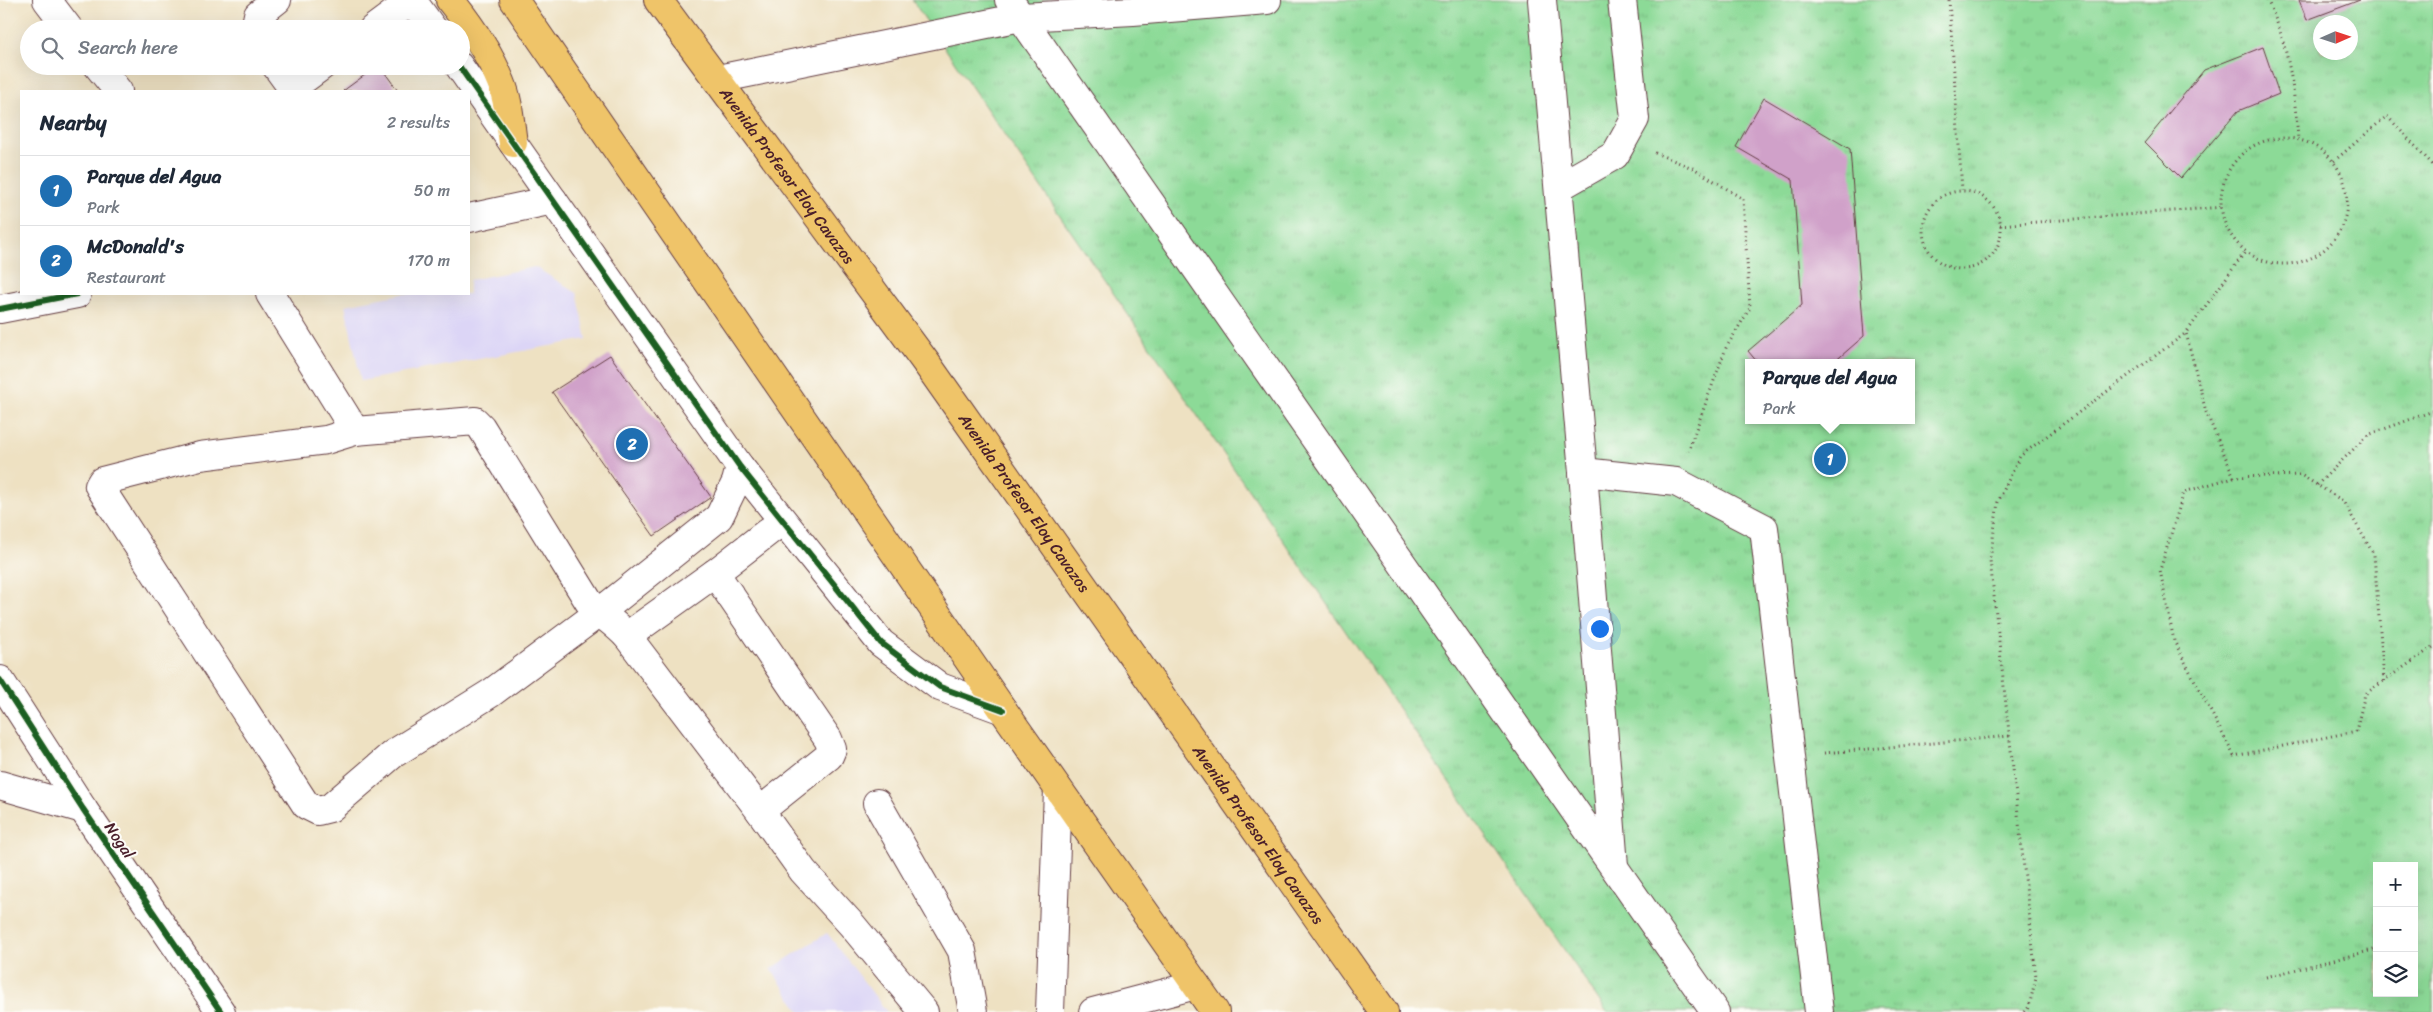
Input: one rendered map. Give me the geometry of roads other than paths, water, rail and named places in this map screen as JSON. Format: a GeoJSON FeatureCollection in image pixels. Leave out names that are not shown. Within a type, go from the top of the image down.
{"type":"FeatureCollection","features":[{"type":"Feature","properties":{"kind":"main road"},"geometry":{"type":"LineString","coordinates":[[450,0],[464,20]]}},
{"type":"Feature","properties":{"kind":"main road"},"geometry":{"type":"LineString","coordinates":[[514,0],[1002,710],[1215,1012]]}},
{"type":"Feature","properties":{"kind":"main road","name":"Avenida Profesor Eloy Cavazos"},"geometry":{"type":"LineString","coordinates":[[658,0],[927,364],[1384,1012]]}},
{"type":"Feature","properties":{"kind":"main road"},"geometry":{"type":"LineString","coordinates":[[470,28],[483,47],[502,83],[510,114],[513,143]]}},
{"type":"Feature","properties":{"kind":"street"},"geometry":{"type":"LineString","coordinates":[[46,0],[62,20]]}},
{"type":"Feature","properties":{"kind":"street"},"geometry":{"type":"LineString","coordinates":[[257,20],[258,15],[277,0]]}},
{"type":"Feature","properties":{"kind":"street"},"geometry":{"type":"LineString","coordinates":[[385,20],[412,0],[426,20]]}},
{"type":"Feature","properties":{"kind":"street"},"geometry":{"type":"LineString","coordinates":[[718,79],[1015,8],[1128,6],[1267,0]]}},
{"type":"Feature","properties":{"kind":"street"},"geometry":{"type":"LineString","coordinates":[[1542,0],[1583,472],[1614,867]]}},
{"type":"Feature","properties":{"kind":"street"},"geometry":{"type":"LineString","coordinates":[[1559,187],[1615,155],[1635,119],[1622,0]]}},
{"type":"Feature","properties":{"kind":"street"},"geometry":{"type":"LineString","coordinates":[[1015,8],[1715,1012]]}},
{"type":"Feature","properties":{"kind":"street"},"geometry":{"type":"LineString","coordinates":[[105,75],[117,90]]}},
{"type":"Feature","properties":{"kind":"street"},"geometry":{"type":"LineString","coordinates":[[282,75],[293,90],[311,75]]}},
{"type":"Feature","properties":{"kind":"street"},"geometry":{"type":"LineString","coordinates":[[465,75],[740,467],[881,643],[940,687],[1002,710]]}},
{"type":"Feature","properties":{"kind":"street"},"geometry":{"type":"LineString","coordinates":[[470,218],[553,200]]}},
{"type":"Feature","properties":{"kind":"street"},"geometry":{"type":"LineString","coordinates":[[0,309],[72,295]]}},
{"type":"Feature","properties":{"kind":"street"},"geometry":{"type":"LineString","coordinates":[[271,295],[355,431]]}},
{"type":"Feature","properties":{"kind":"street"},"geometry":{"type":"LineString","coordinates":[[740,467],[736,482],[719,517],[600,612],[491,692],[393,754],[330,808],[318,811],[306,806],[99,486],[102,481],[200,456],[326,440],[355,431],[475,421],[481,427],[588,602],[600,612],[612,620],[627,636],[760,811],[803,871],[852,924],[924,1012]]}},
{"type":"Feature","properties":{"kind":"street"},"geometry":{"type":"LineString","coordinates":[[1583,472],[1676,482],[1764,528],[1818,1012]]}},
{"type":"Feature","properties":{"kind":"street"},"geometry":{"type":"LineString","coordinates":[[627,636],[715,573],[782,521]]}},
{"type":"Feature","properties":{"kind":"street"},"geometry":{"type":"LineString","coordinates":[[715,573],[828,739],[832,749],[829,756],[760,811]]}},
{"type":"Feature","properties":{"kind":"street","name":"Nogal"},"geometry":{"type":"LineString","coordinates":[[0,680],[83,809],[221,1012]]}},
{"type":"Feature","properties":{"kind":"street"},"geometry":{"type":"LineString","coordinates":[[0,785],[83,809]]}},
{"type":"Feature","properties":{"kind":"street"},"geometry":{"type":"LineString","coordinates":[[1050,1012],[1058,789]]}},
{"type":"Feature","properties":{"kind":"street"},"geometry":{"type":"LineString","coordinates":[[877,803],[962,951],[973,1012]]}},
{"type":"Feature","properties":{"kind":"street"},"geometry":{"type":"LineString","coordinates":[[1094,1012],[1196,985]]}},
{"type":"Feature","properties":{"kind":"place","name":"McDonald's"},"geometry":{"type":"Point","coordinates":[632,444]}},
{"type":"Feature","properties":{"kind":"place","name":"Parque del Agua"},"geometry":{"type":"Point","coordinates":[1830,459]}}]}
